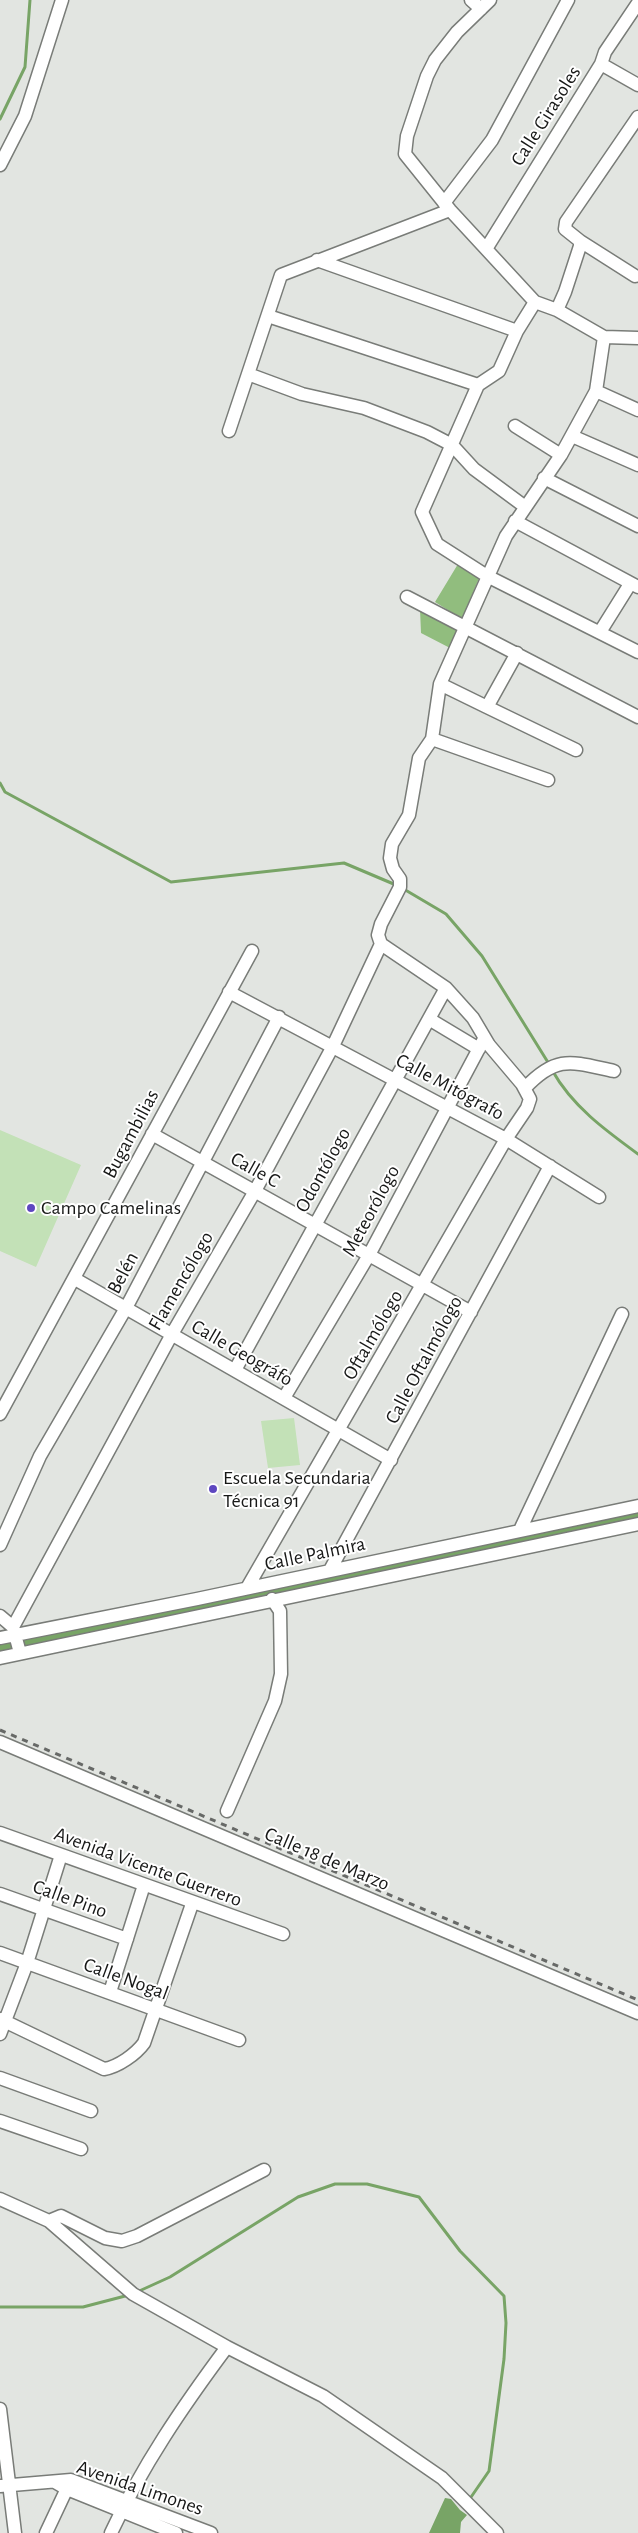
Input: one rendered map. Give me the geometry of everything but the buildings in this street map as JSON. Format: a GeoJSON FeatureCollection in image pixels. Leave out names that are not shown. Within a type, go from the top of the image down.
{"type":"FeatureCollection","features":[{"type":"Feature","properties":{"kind":"street"},"geometry":{"type":"LineString","coordinates":[[0,164],[24,116],[62,0]]}},
{"type":"Feature","properties":{"kind":"street"},"geometry":{"type":"LineString","coordinates":[[471,0],[486,4]]}},
{"type":"Feature","properties":{"kind":"street"},"geometry":{"type":"LineString","coordinates":[[229,431],[281,275],[447,206],[492,140],[568,0]]}},
{"type":"Feature","properties":{"kind":"street","name":"Calle Girasoles"},"geometry":{"type":"LineString","coordinates":[[486,250],[601,64],[605,52],[638,3]]}},
{"type":"Feature","properties":{"kind":"street"},"geometry":{"type":"LineString","coordinates":[[486,4],[457,32],[435,60],[427,76],[407,136],[405,154],[447,206],[535,302],[556,310],[604,337],[638,338]]}},
{"type":"Feature","properties":{"kind":"street"},"geometry":{"type":"LineString","coordinates":[[601,64],[638,85]]}},
{"type":"Feature","properties":{"kind":"street"},"geometry":{"type":"LineString","coordinates":[[636,276],[565,229],[566,222],[638,117]]}},
{"type":"Feature","properties":{"kind":"street"},"geometry":{"type":"LineString","coordinates":[[556,310],[568,285],[580,240]]}},
{"type":"Feature","properties":{"kind":"street"},"geometry":{"type":"LineString","coordinates":[[317,260],[517,331]]}},
{"type":"Feature","properties":{"kind":"street"},"geometry":{"type":"LineString","coordinates":[[535,302],[517,331],[499,371],[478,385],[422,512],[436,544],[487,576],[638,652]]}},
{"type":"Feature","properties":{"kind":"street"},"geometry":{"type":"LineString","coordinates":[[268,316],[478,385]]}},
{"type":"Feature","properties":{"kind":"street"},"geometry":{"type":"LineString","coordinates":[[482,1044],[474,1018],[446,988],[381,944],[378,935],[381,924],[400,887],[400,879],[393,869],[390,858],[392,844],[409,814],[419,758],[432,739],[440,684],[487,576],[516,520],[561,455],[596,391],[604,337]]}},
{"type":"Feature","properties":{"kind":"street"},"geometry":{"type":"LineString","coordinates":[[248,374],[302,394],[364,408],[427,432],[452,445],[474,469],[524,506]]}},
{"type":"Feature","properties":{"kind":"street"},"geometry":{"type":"LineString","coordinates":[[596,391],[638,410]]}},
{"type":"Feature","properties":{"kind":"street"},"geometry":{"type":"LineString","coordinates":[[515,426],[561,455]]}},
{"type":"Feature","properties":{"kind":"street"},"geometry":{"type":"LineString","coordinates":[[572,436],[638,465]]}},
{"type":"Feature","properties":{"kind":"street"},"geometry":{"type":"LineString","coordinates":[[544,478],[638,526]]}},
{"type":"Feature","properties":{"kind":"street"},"geometry":{"type":"LineString","coordinates":[[516,520],[634,585],[600,632]]}},
{"type":"Feature","properties":{"kind":"street"},"geometry":{"type":"LineString","coordinates":[[407,597],[638,718]]}},
{"type":"Feature","properties":{"kind":"street"},"geometry":{"type":"LineString","coordinates":[[487,707],[517,653]]}},
{"type":"Feature","properties":{"kind":"street"},"geometry":{"type":"LineString","coordinates":[[440,684],[576,750]]}},
{"type":"Feature","properties":{"kind":"street"},"geometry":{"type":"LineString","coordinates":[[432,739],[548,780]]}},
{"type":"Feature","properties":{"kind":"street","name":"Flamencólogo"},"geometry":{"type":"LineString","coordinates":[[16,1641],[172,1334],[255,1191],[333,1046],[381,944]]}},
{"type":"Feature","properties":{"kind":"street","name":"Bugambilias"},"geometry":{"type":"LineString","coordinates":[[0,1414],[252,951]]}},
{"type":"Feature","properties":{"kind":"street","name":"Odontólogo"},"geometry":{"type":"LineString","coordinates":[[235,1370],[394,1079],[446,988]]}},
{"type":"Feature","properties":{"kind":"street","name":"Calle Mitógrafo"},"geometry":{"type":"LineString","coordinates":[[229,992],[506,1139],[599,1197]]}},
{"type":"Feature","properties":{"kind":"street","name":"Belén"},"geometry":{"type":"LineString","coordinates":[[0,1545],[40,1456],[126,1308],[279,1017]]}},
{"type":"Feature","properties":{"kind":"street"},"geometry":{"type":"LineString","coordinates":[[429,1019],[482,1044],[527,1094],[550,1068],[567,1062],[614,1071]]}},
{"type":"Feature","properties":{"kind":"street","name":"Meteorólogo"},"geometry":{"type":"LineString","coordinates":[[284,1398],[369,1255],[482,1044]]}},
{"type":"Feature","properties":{"kind":"street","name":"Oftalmólogo"},"geometry":{"type":"LineString","coordinates":[[247,1588],[340,1430],[506,1139],[527,1108],[527,1094]]}},
{"type":"Feature","properties":{"kind":"street","name":"Calle C"},"geometry":{"type":"LineString","coordinates":[[152,1134],[471,1312]]}},
{"type":"Feature","properties":{"kind":"street","name":"Calle Oftalmólogo"},"geometry":{"type":"LineString","coordinates":[[330,1570],[550,1166]]}},
{"type":"Feature","properties":{"kind":"street","name":"Calle Geográfo"},"geometry":{"type":"LineString","coordinates":[[75,1278],[391,1460]]}},
{"type":"Feature","properties":{"kind":"street"},"geometry":{"type":"LineString","coordinates":[[520,1530],[622,1314]]}},
{"type":"Feature","properties":{"kind":"street","name":"Calle Palmira"},"geometry":{"type":"LineString","coordinates":[[0,1638],[16,1641],[199,1607],[247,1588],[638,1506]]}},
{"type":"Feature","properties":{"kind":"street"},"geometry":{"type":"LineString","coordinates":[[0,1658],[16,1641],[199,1607],[272,1599],[638,1524]]}},
{"type":"Feature","properties":{"kind":"street"},"geometry":{"type":"LineString","coordinates":[[227,1811],[276,1701],[281,1674],[280,1611],[272,1599]]}},
{"type":"Feature","properties":{"kind":"street"},"geometry":{"type":"LineString","coordinates":[[0,1616],[16,1641]]}},
{"type":"Feature","properties":{"kind":"street","name":"Calle 18 de Marzo"},"geometry":{"type":"LineString","coordinates":[[0,1742],[638,2013]]}},
{"type":"Feature","properties":{"kind":"street","name":"Avenida Vicente Guerrero"},"geometry":{"type":"LineString","coordinates":[[0,1834],[192,1904],[283,1934]]}},
{"type":"Feature","properties":{"kind":"street"},"geometry":{"type":"LineString","coordinates":[[0,2034],[2,2020],[27,1963],[61,1855]]}},
{"type":"Feature","properties":{"kind":"street"},"geometry":{"type":"LineString","coordinates":[[110,1992],[144,1885]]}},
{"type":"Feature","properties":{"kind":"street","name":"Calle Pino"},"geometry":{"type":"LineString","coordinates":[[0,1894],[127,1940]]}},
{"type":"Feature","properties":{"kind":"street"},"geometry":{"type":"LineString","coordinates":[[2,2020],[104,2069],[118,2064],[140,2048],[156,2010],[192,1904]]}},
{"type":"Feature","properties":{"kind":"street","name":"Calle Nogal"},"geometry":{"type":"LineString","coordinates":[[0,1953],[239,2040]]}},
{"type":"Feature","properties":{"kind":"street"},"geometry":{"type":"LineString","coordinates":[[0,2078],[91,2111]]}},
{"type":"Feature","properties":{"kind":"street"},"geometry":{"type":"LineString","coordinates":[[0,2121],[81,2149]]}},
{"type":"Feature","properties":{"kind":"street"},"geometry":{"type":"LineString","coordinates":[[49,2220],[61,2216],[106,2238],[122,2241],[137,2236],[264,2170]]}},
{"type":"Feature","properties":{"kind":"street"},"geometry":{"type":"LineString","coordinates":[[0,2199],[49,2220],[132,2294],[227,2347],[324,2396],[442,2478],[497,2533]]}},
{"type":"Feature","properties":{"kind":"street"},"geometry":{"type":"LineString","coordinates":[[111,2533],[124,2506],[173,2422],[227,2347]]}},
{"type":"Feature","properties":{"kind":"street"},"geometry":{"type":"LineString","coordinates":[[0,2409],[4,2485],[15,2533]]}},
{"type":"Feature","properties":{"kind":"street","name":"Avenida Limones"},"geometry":{"type":"LineString","coordinates":[[4,2485],[56,2482],[69,2484],[124,2506],[175,2530],[211,2533]]}},
{"type":"Feature","properties":{"kind":"street"},"geometry":{"type":"LineString","coordinates":[[46,2533],[69,2484]]}},
{"type":"Feature","properties":{"kind":"shaded area"},"geometry":{"type":"Polygon","coordinates":[[[458,564],[480,576],[462,619],[435,602],[458,564]]]}},
{"type":"Feature","properties":{"kind":"shaded area"},"geometry":{"type":"Polygon","coordinates":[[[420,609],[460,629],[450,648],[421,633],[420,609]]]}},
{"type":"Feature","properties":{"kind":"shaded area","name":"Campo Camelinas"},"geometry":{"type":"Polygon","coordinates":[[[0,1130],[81,1165],[36,1267],[0,1251],[0,1130]]]}},
{"type":"Feature","properties":{"kind":"shaded area"},"geometry":{"type":"Polygon","coordinates":[[[294,1418],[300,1465],[268,1468],[261,1421],[294,1418]]]}},
{"type":"Feature","properties":{"kind":"shaded area"},"geometry":{"type":"Polygon","coordinates":[[[445,2498],[451,2499],[467,2515],[461,2522],[460,2533],[429,2533],[445,2498]]]}},
{"type":"Feature","properties":{"kind":"waterway"},"geometry":{"type":"LineString","coordinates":[[0,119],[25,67],[30,0]]}},
{"type":"Feature","properties":{"kind":"waterway"},"geometry":{"type":"LineString","coordinates":[[0,783],[5,792],[171,882],[344,863],[396,885]]}},
{"type":"Feature","properties":{"kind":"waterway"},"geometry":{"type":"LineString","coordinates":[[402,888],[446,914],[482,956],[549,1064]]}},
{"type":"Feature","properties":{"kind":"waterway"},"geometry":{"type":"LineString","coordinates":[[552,1070],[579,1106],[638,1154]]}},
{"type":"Feature","properties":{"kind":"waterway"},"geometry":{"type":"LineString","coordinates":[[0,1647],[638,1515]]}},
{"type":"Feature","properties":{"kind":"waterway"},"geometry":{"type":"LineString","coordinates":[[137,2292],[170,2277],[298,2197],[335,2184],[367,2184],[419,2197],[460,2251],[504,2296],[506,2323],[504,2359],[489,2471],[469,2500]]}},
{"type":"Feature","properties":{"kind":"waterway"},"geometry":{"type":"LineString","coordinates":[[0,2307],[83,2307],[129,2295]]}},
{"type":"Feature","properties":{"kind":"railway"},"geometry":{"type":"LineString","coordinates":[[0,1730],[638,2000]]}},
{"type":"Feature","properties":{"kind":"place","name":"Campo Camelinas"},"geometry":{"type":"Point","coordinates":[31,1208]}},
{"type":"Feature","properties":{"kind":"place","name":"Escuela Secundaria Técnica 91"},"geometry":{"type":"Point","coordinates":[213,1489]}}]}
